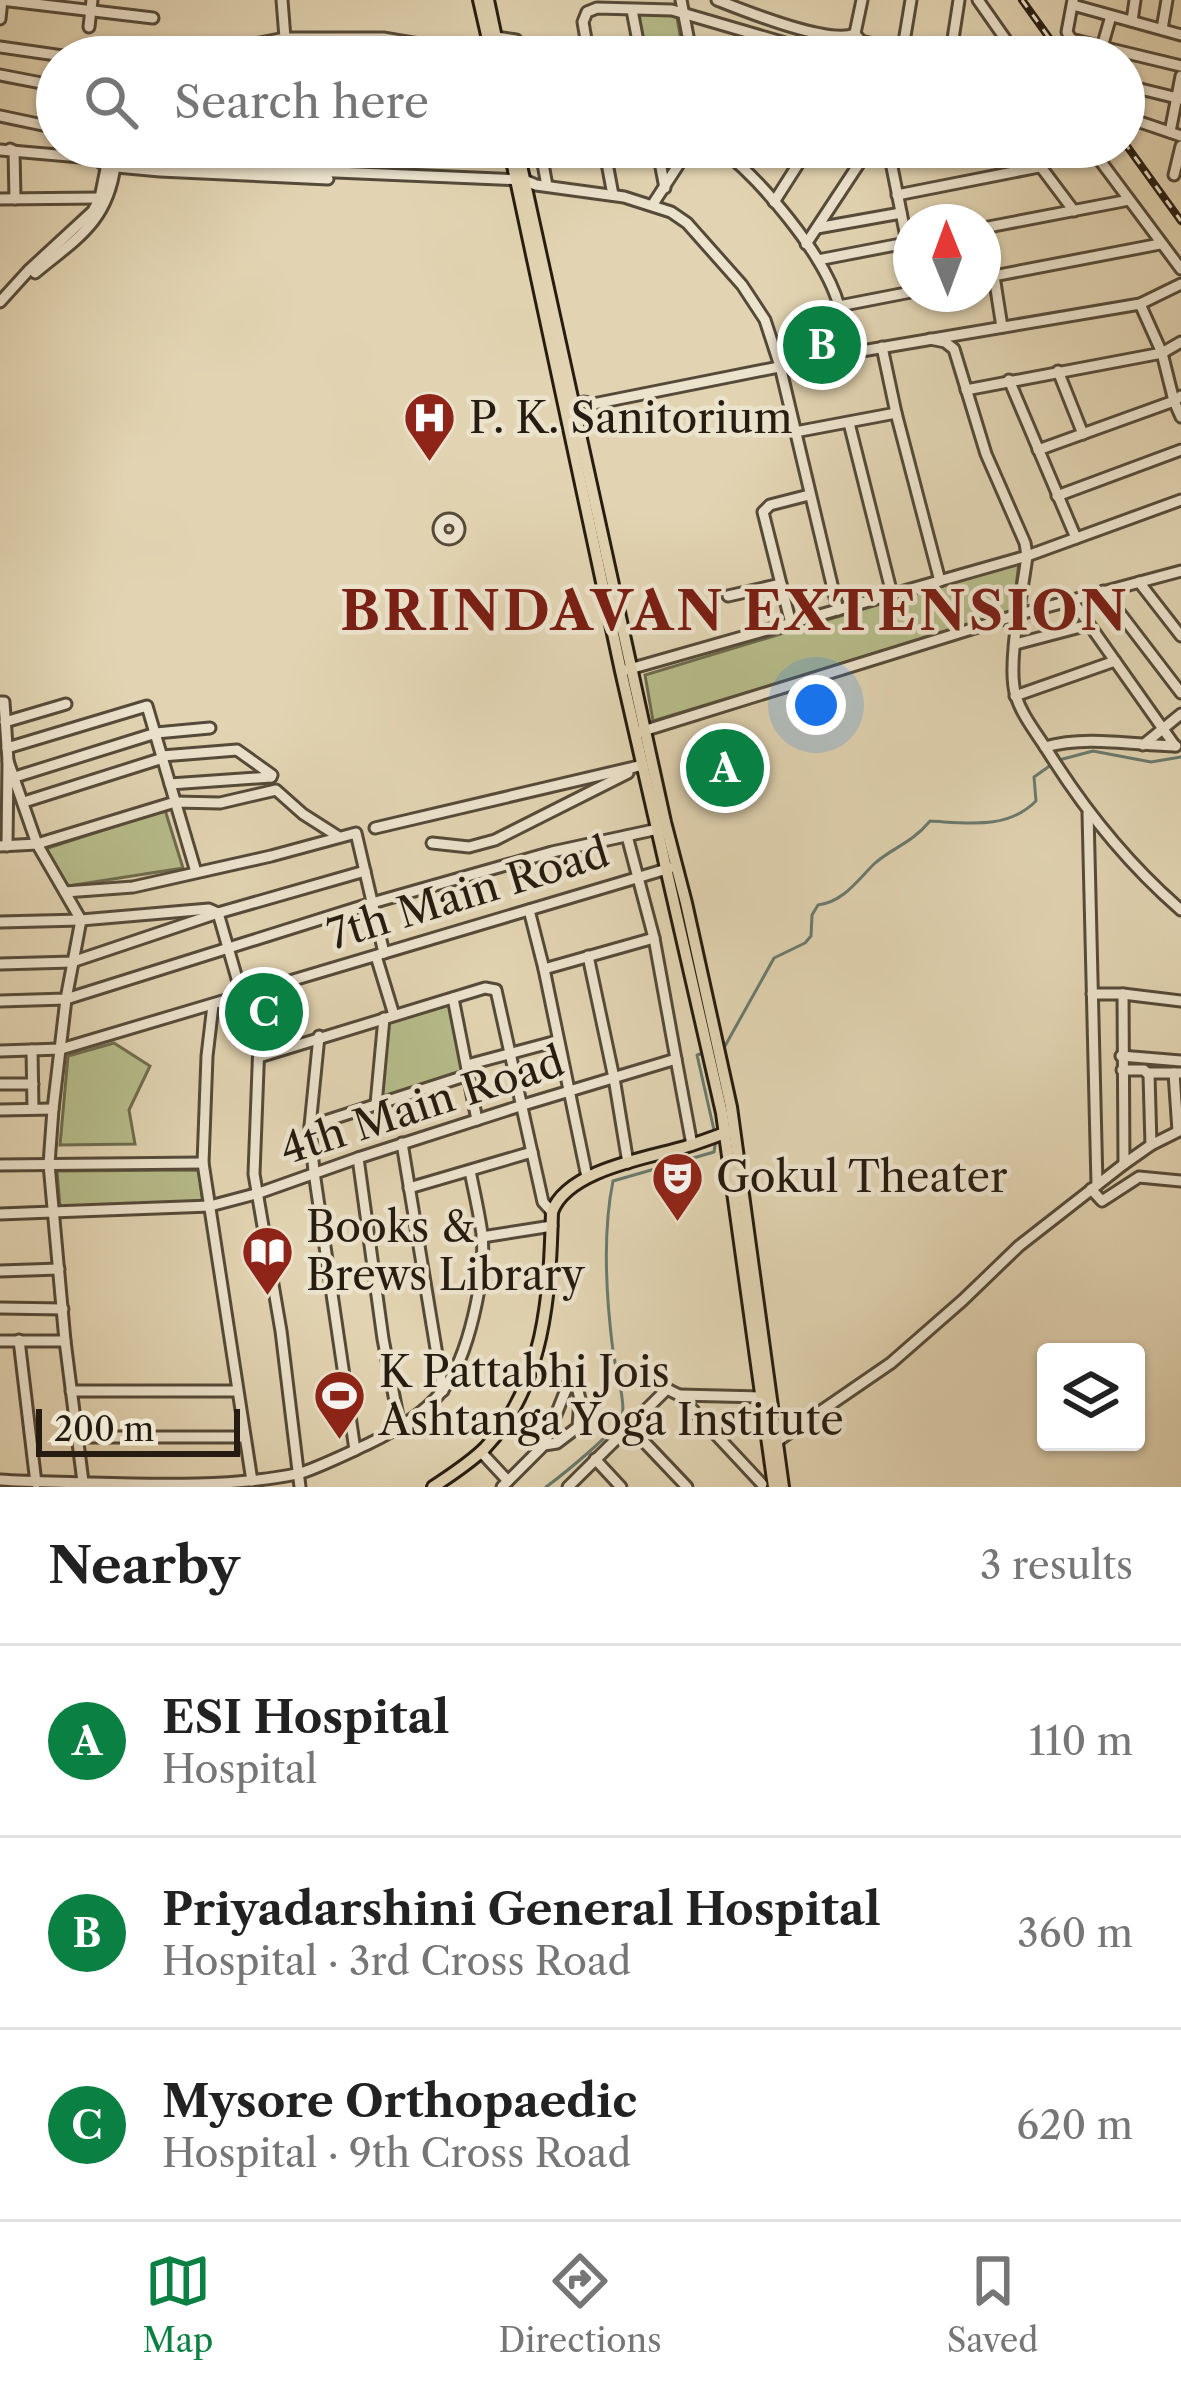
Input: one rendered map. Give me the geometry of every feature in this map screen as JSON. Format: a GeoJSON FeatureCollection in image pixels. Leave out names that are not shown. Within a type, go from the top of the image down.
{"type":"FeatureCollection","features":[{"type":"Feature","properties":{"kind":"main road"},"geometry":{"type":"LineString","coordinates":[[484,0],[496,36]]}},
{"type":"Feature","properties":{"kind":"main road"},"geometry":{"type":"LineString","coordinates":[[484,0],[490,36]]}},
{"type":"Feature","properties":{"kind":"main road"},"geometry":{"type":"LineString","coordinates":[[521,168],[569,410],[714,1051],[772,1483]]}},
{"type":"Feature","properties":{"kind":"main road"},"geometry":{"type":"LineString","coordinates":[[640,731],[643,766],[672,868]]}},
{"type":"Feature","properties":{"kind":"main road"},"geometry":{"type":"LineString","coordinates":[[433,1487],[481,1452],[518,1399],[536,1352],[551,1278],[554,1204],[564,1191],[587,1177],[722,1134]]}},
{"type":"Feature","properties":{"kind":"main road"},"geometry":{"type":"LineString","coordinates":[[722,1134],[776,1442],[772,1483]]}},
{"type":"Feature","properties":{"kind":"street"},"geometry":{"type":"LineString","coordinates":[[0,19],[1,0],[92,5],[153,19]]}},
{"type":"Feature","properties":{"kind":"street"},"geometry":{"type":"LineString","coordinates":[[282,0],[285,36]]}},
{"type":"Feature","properties":{"kind":"street"},"geometry":{"type":"LineString","coordinates":[[717,0],[772,21],[833,36]]}},
{"type":"Feature","properties":{"kind":"street"},"geometry":{"type":"LineString","coordinates":[[843,0],[861,2],[854,36]]}},
{"type":"Feature","properties":{"kind":"street"},"geometry":{"type":"LineString","coordinates":[[905,36],[911,0]]}},
{"type":"Feature","properties":{"kind":"street"},"geometry":{"type":"LineString","coordinates":[[953,36],[959,0]]}},
{"type":"Feature","properties":{"kind":"street"},"geometry":{"type":"LineString","coordinates":[[978,0],[1003,36]]}},
{"type":"Feature","properties":{"kind":"street"},"geometry":{"type":"LineString","coordinates":[[1100,36],[1107,15],[1105,0]]}},
{"type":"Feature","properties":{"kind":"street"},"geometry":{"type":"LineString","coordinates":[[1132,21],[1135,0]]}},
{"type":"Feature","properties":{"kind":"street"},"geometry":{"type":"LineString","coordinates":[[1162,29],[1166,0]]}},
{"type":"Feature","properties":{"kind":"street"},"geometry":{"type":"LineString","coordinates":[[1068,36],[1073,3],[1181,35]]}},
{"type":"Feature","properties":{"kind":"street"},"geometry":{"type":"LineString","coordinates":[[89,27],[92,5]]}},
{"type":"Feature","properties":{"kind":"street"},"geometry":{"type":"LineString","coordinates":[[585,36],[587,12],[597,8],[683,8],[764,36]]}},
{"type":"Feature","properties":{"kind":"street"},"geometry":{"type":"LineString","coordinates":[[632,10],[637,36]]}},
{"type":"Feature","properties":{"kind":"street"},"geometry":{"type":"LineString","coordinates":[[0,46],[36,52]]}},
{"type":"Feature","properties":{"kind":"street"},"geometry":{"type":"LineString","coordinates":[[1145,57],[1181,66]]}},
{"type":"Feature","properties":{"kind":"street"},"geometry":{"type":"LineString","coordinates":[[0,75],[36,81]]}},
{"type":"Feature","properties":{"kind":"street"},"geometry":{"type":"LineString","coordinates":[[1145,124],[1176,134],[1181,76]]}},
{"type":"Feature","properties":{"kind":"street"},"geometry":{"type":"LineString","coordinates":[[1145,90],[1179,98]]}},
{"type":"Feature","properties":{"kind":"street"},"geometry":{"type":"LineString","coordinates":[[0,116],[36,124]]}},
{"type":"Feature","properties":{"kind":"street"},"geometry":{"type":"LineString","coordinates":[[1174,175],[1181,146]]}},
{"type":"Feature","properties":{"kind":"street"},"geometry":{"type":"LineString","coordinates":[[0,147],[36,154]]}},
{"type":"Feature","properties":{"kind":"street"},"geometry":{"type":"LineString","coordinates":[[14,151],[15,199]]}},
{"type":"Feature","properties":{"kind":"street"},"geometry":{"type":"LineString","coordinates":[[21,282],[86,219],[100,198],[107,168]]}},
{"type":"Feature","properties":{"kind":"street"},"geometry":{"type":"LineString","coordinates":[[0,302],[97,218],[107,202],[108,168]]}},
{"type":"Feature","properties":{"kind":"street"},"geometry":{"type":"LineString","coordinates":[[240,168],[527,184],[613,195],[671,212],[742,285],[765,320],[838,610]]}},
{"type":"Feature","properties":{"kind":"street"},"geometry":{"type":"LineString","coordinates":[[311,168],[328,172]]}},
{"type":"Feature","properties":{"kind":"street"},"geometry":{"type":"LineString","coordinates":[[327,168],[328,172]]}},
{"type":"Feature","properties":{"kind":"street"},"geometry":{"type":"LineString","coordinates":[[527,184],[533,168]]}},
{"type":"Feature","properties":{"kind":"street"},"geometry":{"type":"LineString","coordinates":[[608,168],[613,195]]}},
{"type":"Feature","properties":{"kind":"street"},"geometry":{"type":"LineString","coordinates":[[661,168],[665,188]]}},
{"type":"Feature","properties":{"kind":"street"},"geometry":{"type":"LineString","coordinates":[[653,204],[677,168]]}},
{"type":"Feature","properties":{"kind":"street"},"geometry":{"type":"LineString","coordinates":[[743,168],[818,260],[839,306],[844,354]]}},
{"type":"Feature","properties":{"kind":"street"},"geometry":{"type":"LineString","coordinates":[[774,202],[794,168]]}},
{"type":"Feature","properties":{"kind":"street"},"geometry":{"type":"LineString","coordinates":[[806,244],[856,168]]}},
{"type":"Feature","properties":{"kind":"street"},"geometry":{"type":"LineString","coordinates":[[892,168],[900,204]]}},
{"type":"Feature","properties":{"kind":"street"},"geometry":{"type":"LineString","coordinates":[[898,195],[1034,168]]}},
{"type":"Feature","properties":{"kind":"street"},"geometry":{"type":"LineString","coordinates":[[1040,168],[1074,211]]}},
{"type":"Feature","properties":{"kind":"street"},"geometry":{"type":"LineString","coordinates":[[1105,168],[1181,269]]}},
{"type":"Feature","properties":{"kind":"street"},"geometry":{"type":"LineString","coordinates":[[0,199],[100,198]]}},
{"type":"Feature","properties":{"kind":"street"},"geometry":{"type":"LineString","coordinates":[[1001,225],[1129,200]]}},
{"type":"Feature","properties":{"kind":"street"},"geometry":{"type":"LineString","coordinates":[[817,228],[893,214]]}},
{"type":"Feature","properties":{"kind":"street"},"geometry":{"type":"LineString","coordinates":[[1001,275],[1160,244]]}},
{"type":"Feature","properties":{"kind":"street"},"geometry":{"type":"LineString","coordinates":[[818,260],[893,246]]}},
{"type":"Feature","properties":{"kind":"street"},"geometry":{"type":"LineString","coordinates":[[569,410],[584,402],[1140,304],[1181,284]]}},
{"type":"Feature","properties":{"kind":"street"},"geometry":{"type":"LineString","coordinates":[[839,306],[893,296]]}},
{"type":"Feature","properties":{"kind":"street"},"geometry":{"type":"LineString","coordinates":[[1140,304],[1162,352],[1181,417]]}},
{"type":"Feature","properties":{"kind":"street"},"geometry":{"type":"LineString","coordinates":[[998,312],[1002,327]]}},
{"type":"Feature","properties":{"kind":"street"},"geometry":{"type":"LineString","coordinates":[[930,338],[954,349],[986,454],[1025,543],[1013,668],[1016,696],[1088,813],[1181,910]]}},
{"type":"Feature","properties":{"kind":"street"},"geometry":{"type":"LineString","coordinates":[[966,390],[1162,352],[1181,342]]}},
{"type":"Feature","properties":{"kind":"street"},"geometry":{"type":"LineString","coordinates":[[883,347],[940,580]]}},
{"type":"Feature","properties":{"kind":"street"},"geometry":{"type":"LineString","coordinates":[[1058,371],[1082,434]]}},
{"type":"Feature","properties":{"kind":"street"},"geometry":{"type":"LineString","coordinates":[[1009,380],[1076,538]]}},
{"type":"Feature","properties":{"kind":"street"},"geometry":{"type":"LineString","coordinates":[[1038,450],[1177,399]]}},
{"type":"Feature","properties":{"kind":"street"},"geometry":{"type":"LineString","coordinates":[[795,432],[896,413]]}},
{"type":"Feature","properties":{"kind":"street"},"geometry":{"type":"LineString","coordinates":[[849,423],[892,595]]}},
{"type":"Feature","properties":{"kind":"street"},"geometry":{"type":"LineString","coordinates":[[1057,496],[1181,450]]}},
{"type":"Feature","properties":{"kind":"street"},"geometry":{"type":"LineString","coordinates":[[791,624],[763,512],[770,505],[809,495]]}},
{"type":"Feature","properties":{"kind":"street"},"geometry":{"type":"LineString","coordinates":[[626,670],[1027,556],[1181,500]]}},
{"type":"Feature","properties":{"kind":"street"},"geometry":{"type":"LineString","coordinates":[[640,731],[1020,614],[1179,574]]}},
{"type":"Feature","properties":{"kind":"street"},"geometry":{"type":"LineString","coordinates":[[1139,582],[1181,636]]}},
{"type":"Feature","properties":{"kind":"street"},"geometry":{"type":"LineString","coordinates":[[728,596],[781,584]]}},
{"type":"Feature","properties":{"kind":"street"},"geometry":{"type":"LineString","coordinates":[[1103,591],[1181,693]]}},
{"type":"Feature","properties":{"kind":"street"},"geometry":{"type":"LineString","coordinates":[[1072,600],[1178,746]]}},
{"type":"Feature","properties":{"kind":"street"},"geometry":{"type":"LineString","coordinates":[[1016,644],[1088,625]]}},
{"type":"Feature","properties":{"kind":"street"},"geometry":{"type":"LineString","coordinates":[[1016,696],[1115,661]]}},
{"type":"Feature","properties":{"kind":"street"},"geometry":{"type":"LineString","coordinates":[[2,702],[9,784],[3,846],[37,844],[175,802],[220,803],[276,790],[339,837]]}},
{"type":"Feature","properties":{"kind":"street"},"geometry":{"type":"LineString","coordinates":[[4,726],[66,704]]}},
{"type":"Feature","properties":{"kind":"street"},"geometry":{"type":"LineString","coordinates":[[5,755],[147,706],[196,872]]}},
{"type":"Feature","properties":{"kind":"street"},"geometry":{"type":"LineString","coordinates":[[1143,745],[1181,714]]}},
{"type":"Feature","properties":{"kind":"street"},"geometry":{"type":"LineString","coordinates":[[9,784],[155,733],[210,728]]}},
{"type":"Feature","properties":{"kind":"street"},"geometry":{"type":"LineString","coordinates":[[1048,752],[1061,742],[1178,746]]}},
{"type":"Feature","properties":{"kind":"street"},"geometry":{"type":"LineString","coordinates":[[24,802],[162,757],[237,750],[272,775],[170,784]]}},
{"type":"Feature","properties":{"kind":"street"},"geometry":{"type":"LineString","coordinates":[[375,828],[643,766]]}},
{"type":"Feature","properties":{"kind":"street"},"geometry":{"type":"LineString","coordinates":[[432,843],[469,847],[495,840],[643,766]]}},
{"type":"Feature","properties":{"kind":"street"},"geometry":{"type":"LineString","coordinates":[[9,784],[24,802],[37,844],[81,920],[66,999],[50,1163],[83,1482]]}},
{"type":"Feature","properties":{"kind":"street"},"geometry":{"type":"LineString","coordinates":[[1088,813],[1094,1187],[1102,1202],[1139,1177],[1181,1181]]}},
{"type":"Feature","properties":{"kind":"street"},"geometry":{"type":"LineString","coordinates":[[0,1000],[66,999],[552,851],[658,830]]}},
{"type":"Feature","properties":{"kind":"street"},"geometry":{"type":"LineString","coordinates":[[65,892],[133,886],[356,833],[389,1016],[376,1104]]}},
{"type":"Feature","properties":{"kind":"street"},"geometry":{"type":"LineString","coordinates":[[627,836],[654,938],[692,1145]]}},
{"type":"Feature","properties":{"kind":"street","name":"7th Main Road"},"geometry":{"type":"LineString","coordinates":[[0,1051],[61,1049],[672,868]]}},
{"type":"Feature","properties":{"kind":"street"},"geometry":{"type":"LineString","coordinates":[[0,964],[71,962],[365,871]]}},
{"type":"Feature","properties":{"kind":"street"},"geometry":{"type":"LineString","coordinates":[[0,922],[209,909],[218,913],[242,996]]}},
{"type":"Feature","properties":{"kind":"street"},"geometry":{"type":"LineString","coordinates":[[530,910],[587,1177]]}},
{"type":"Feature","properties":{"kind":"street"},"geometry":{"type":"LineString","coordinates":[[544,969],[654,938]]}},
{"type":"Feature","properties":{"kind":"street"},"geometry":{"type":"LineString","coordinates":[[588,956],[628,1163]]}},
{"type":"Feature","properties":{"kind":"street"},"geometry":{"type":"LineString","coordinates":[[259,1057],[491,987],[496,990],[543,1202],[552,1219],[482,1237]]}},
{"type":"Feature","properties":{"kind":"street"},"geometry":{"type":"LineString","coordinates":[[261,990],[254,1174],[300,1487]]}},
{"type":"Feature","properties":{"kind":"street"},"geometry":{"type":"LineString","coordinates":[[1092,994],[1181,1001]]}},
{"type":"Feature","properties":{"kind":"street"},"geometry":{"type":"LineString","coordinates":[[1123,994],[1124,1164]]}},
{"type":"Feature","properties":{"kind":"street"},"geometry":{"type":"LineString","coordinates":[[453,998],[477,1120]]}},
{"type":"Feature","properties":{"kind":"street"},"geometry":{"type":"LineString","coordinates":[[213,1005],[203,1163],[252,1481]]}},
{"type":"Feature","properties":{"kind":"street"},"geometry":{"type":"LineString","coordinates":[[319,1036],[310,1126],[355,1450]]}},
{"type":"Feature","properties":{"kind":"street"},"geometry":{"type":"LineString","coordinates":[[310,1126],[557,1041]]}},
{"type":"Feature","properties":{"kind":"street"},"geometry":{"type":"LineString","coordinates":[[32,1050],[33,1109]]}},
{"type":"Feature","properties":{"kind":"street"},"geometry":{"type":"LineString","coordinates":[[1121,1056],[1181,1061]]}},
{"type":"Feature","properties":{"kind":"street","name":"4th Main Road"},"geometry":{"type":"LineString","coordinates":[[0,1214],[209,1207],[676,1059]]}},
{"type":"Feature","properties":{"kind":"street"},"geometry":{"type":"LineString","coordinates":[[776,1442],[891,1363],[1019,1246],[1094,1187],[1151,1144],[1180,1131],[1178,1073],[1122,1070]]}},
{"type":"Feature","properties":{"kind":"street"},"geometry":{"type":"LineString","coordinates":[[1148,1073],[1151,1144]]}},
{"type":"Feature","properties":{"kind":"street"},"geometry":{"type":"LineString","coordinates":[[0,1084],[33,1084]]}},
{"type":"Feature","properties":{"kind":"street"},"geometry":{"type":"LineString","coordinates":[[0,1110],[52,1109]]}},
{"type":"Feature","properties":{"kind":"street"},"geometry":{"type":"LineString","coordinates":[[402,1143],[443,1391]]}},
{"type":"Feature","properties":{"kind":"street"},"geometry":{"type":"LineString","coordinates":[[409,1188],[532,1152]]}},
{"type":"Feature","properties":{"kind":"street"},"geometry":{"type":"LineString","coordinates":[[358,1158],[382,1339],[400,1426]]}},
{"type":"Feature","properties":{"kind":"street"},"geometry":{"type":"LineString","coordinates":[[0,1165],[203,1163]]}},
{"type":"Feature","properties":{"kind":"street"},"geometry":{"type":"LineString","coordinates":[[0,1467],[1,1480],[209,1486],[299,1474],[400,1426],[443,1391],[470,1328],[482,1237],[470,1171]]}},
{"type":"Feature","properties":{"kind":"street"},"geometry":{"type":"LineString","coordinates":[[0,1271],[59,1269]]}},
{"type":"Feature","properties":{"kind":"street"},"geometry":{"type":"LineString","coordinates":[[0,1308],[63,1309]]}},
{"type":"Feature","properties":{"kind":"street"},"geometry":{"type":"LineString","coordinates":[[20,1340],[36,1483]]}},
{"type":"Feature","properties":{"kind":"street"},"geometry":{"type":"LineString","coordinates":[[0,1341],[65,1341]]}},
{"type":"Feature","properties":{"kind":"street"},"geometry":{"type":"LineString","coordinates":[[481,1452],[505,1484],[544,1444],[569,1382],[575,1379],[580,1399],[578,1427],[557,1443],[544,1444]]}},
{"type":"Feature","properties":{"kind":"street"},"geometry":{"type":"LineString","coordinates":[[568,1487],[667,1389],[772,1483]]}},
{"type":"Feature","properties":{"kind":"street"},"geometry":{"type":"LineString","coordinates":[[70,1390],[236,1391]]}},
{"type":"Feature","properties":{"kind":"street"},"geometry":{"type":"LineString","coordinates":[[679,1395],[761,1396]]}},
{"type":"Feature","properties":{"kind":"street"},"geometry":{"type":"LineString","coordinates":[[629,1426],[687,1487]]}},
{"type":"Feature","properties":{"kind":"street"},"geometry":{"type":"LineString","coordinates":[[78,1437],[244,1437]]}},
{"type":"Feature","properties":{"kind":"street"},"geometry":{"type":"LineString","coordinates":[[595,1460],[621,1487]]}},
{"type":"Feature","properties":{"kind":"green space"},"geometry":{"type":"Polygon","coordinates":[[[635,11],[676,12],[680,36],[640,36],[635,11]]]}},
{"type":"Feature","properties":{"kind":"green space"},"geometry":{"type":"Polygon","coordinates":[[[1019,562],[1013,611],[653,721],[645,675],[1019,562]]]}},
{"type":"Feature","properties":{"kind":"green space"},"geometry":{"type":"Polygon","coordinates":[[[165,810],[183,868],[68,886],[45,849],[165,810]]]}},
{"type":"Feature","properties":{"kind":"green space"},"geometry":{"type":"Polygon","coordinates":[[[450,1003],[463,1071],[380,1100],[388,1020],[450,1003]]]}},
{"type":"Feature","properties":{"kind":"green space"},"geometry":{"type":"Polygon","coordinates":[[[114,1043],[150,1066],[129,1110],[135,1144],[60,1145],[68,1056],[114,1043]]]}},
{"type":"Feature","properties":{"kind":"green space"},"geometry":{"type":"Polygon","coordinates":[[[199,1170],[203,1203],[60,1207],[57,1171],[199,1170]]]}},
{"type":"Feature","properties":{"kind":"waterway"},"geometry":{"type":"LineString","coordinates":[[1059,760],[1093,751],[1151,762],[1181,757]]}},
{"type":"Feature","properties":{"kind":"waterway"},"geometry":{"type":"LineString","coordinates":[[721,1047],[774,958],[811,936],[812,915],[818,905],[842,895],[930,821],[986,823],[1025,810],[1036,801],[1034,777],[1051,765]]}},
{"type":"Feature","properties":{"kind":"waterway"},"geometry":{"type":"LineString","coordinates":[[707,1052],[697,1055],[714,1130]]}},
{"type":"Feature","properties":{"kind":"waterway"},"geometry":{"type":"LineString","coordinates":[[546,1487],[600,1442],[622,1416],[607,1287],[607,1223],[613,1181],[714,1152],[716,1139]]}},
{"type":"Feature","properties":{"kind":"railway"},"geometry":{"type":"LineString","coordinates":[[1022,0],[1048,36]]}},
{"type":"Feature","properties":{"kind":"railway"},"geometry":{"type":"LineString","coordinates":[[1143,168],[1181,221]]}},
{"type":"Feature","properties":{"kind":"place","name":"Priyadarshini General Hospital"},"geometry":{"type":"Point","coordinates":[822,345]}},
{"type":"Feature","properties":{"kind":"place","name":"P. K. Sanitorium"},"geometry":{"type":"Point","coordinates":[430,464]}},
{"type":"Feature","properties":{"kind":"place","name":"ESI Hospital"},"geometry":{"type":"Point","coordinates":[725,768]}},
{"type":"Feature","properties":{"kind":"place","name":"Mysore Orthopaedic"},"geometry":{"type":"Point","coordinates":[264,1012]}},
{"type":"Feature","properties":{"kind":"place","name":"Gokul Theater"},"geometry":{"type":"Point","coordinates":[677,1223]}},
{"type":"Feature","properties":{"kind":"place","name":"Books & Brews Library"},"geometry":{"type":"Point","coordinates":[267,1297]}},
{"type":"Feature","properties":{"kind":"place","name":"K Pattabhi Jois Ashtanga Yoga Institute"},"geometry":{"type":"Point","coordinates":[340,1442]}},
{"type":"Feature","properties":{"kind":"district","name":"BRINDAVAN EXTENSION"},"geometry":{"type":"Point","coordinates":[735,611]}}]}
